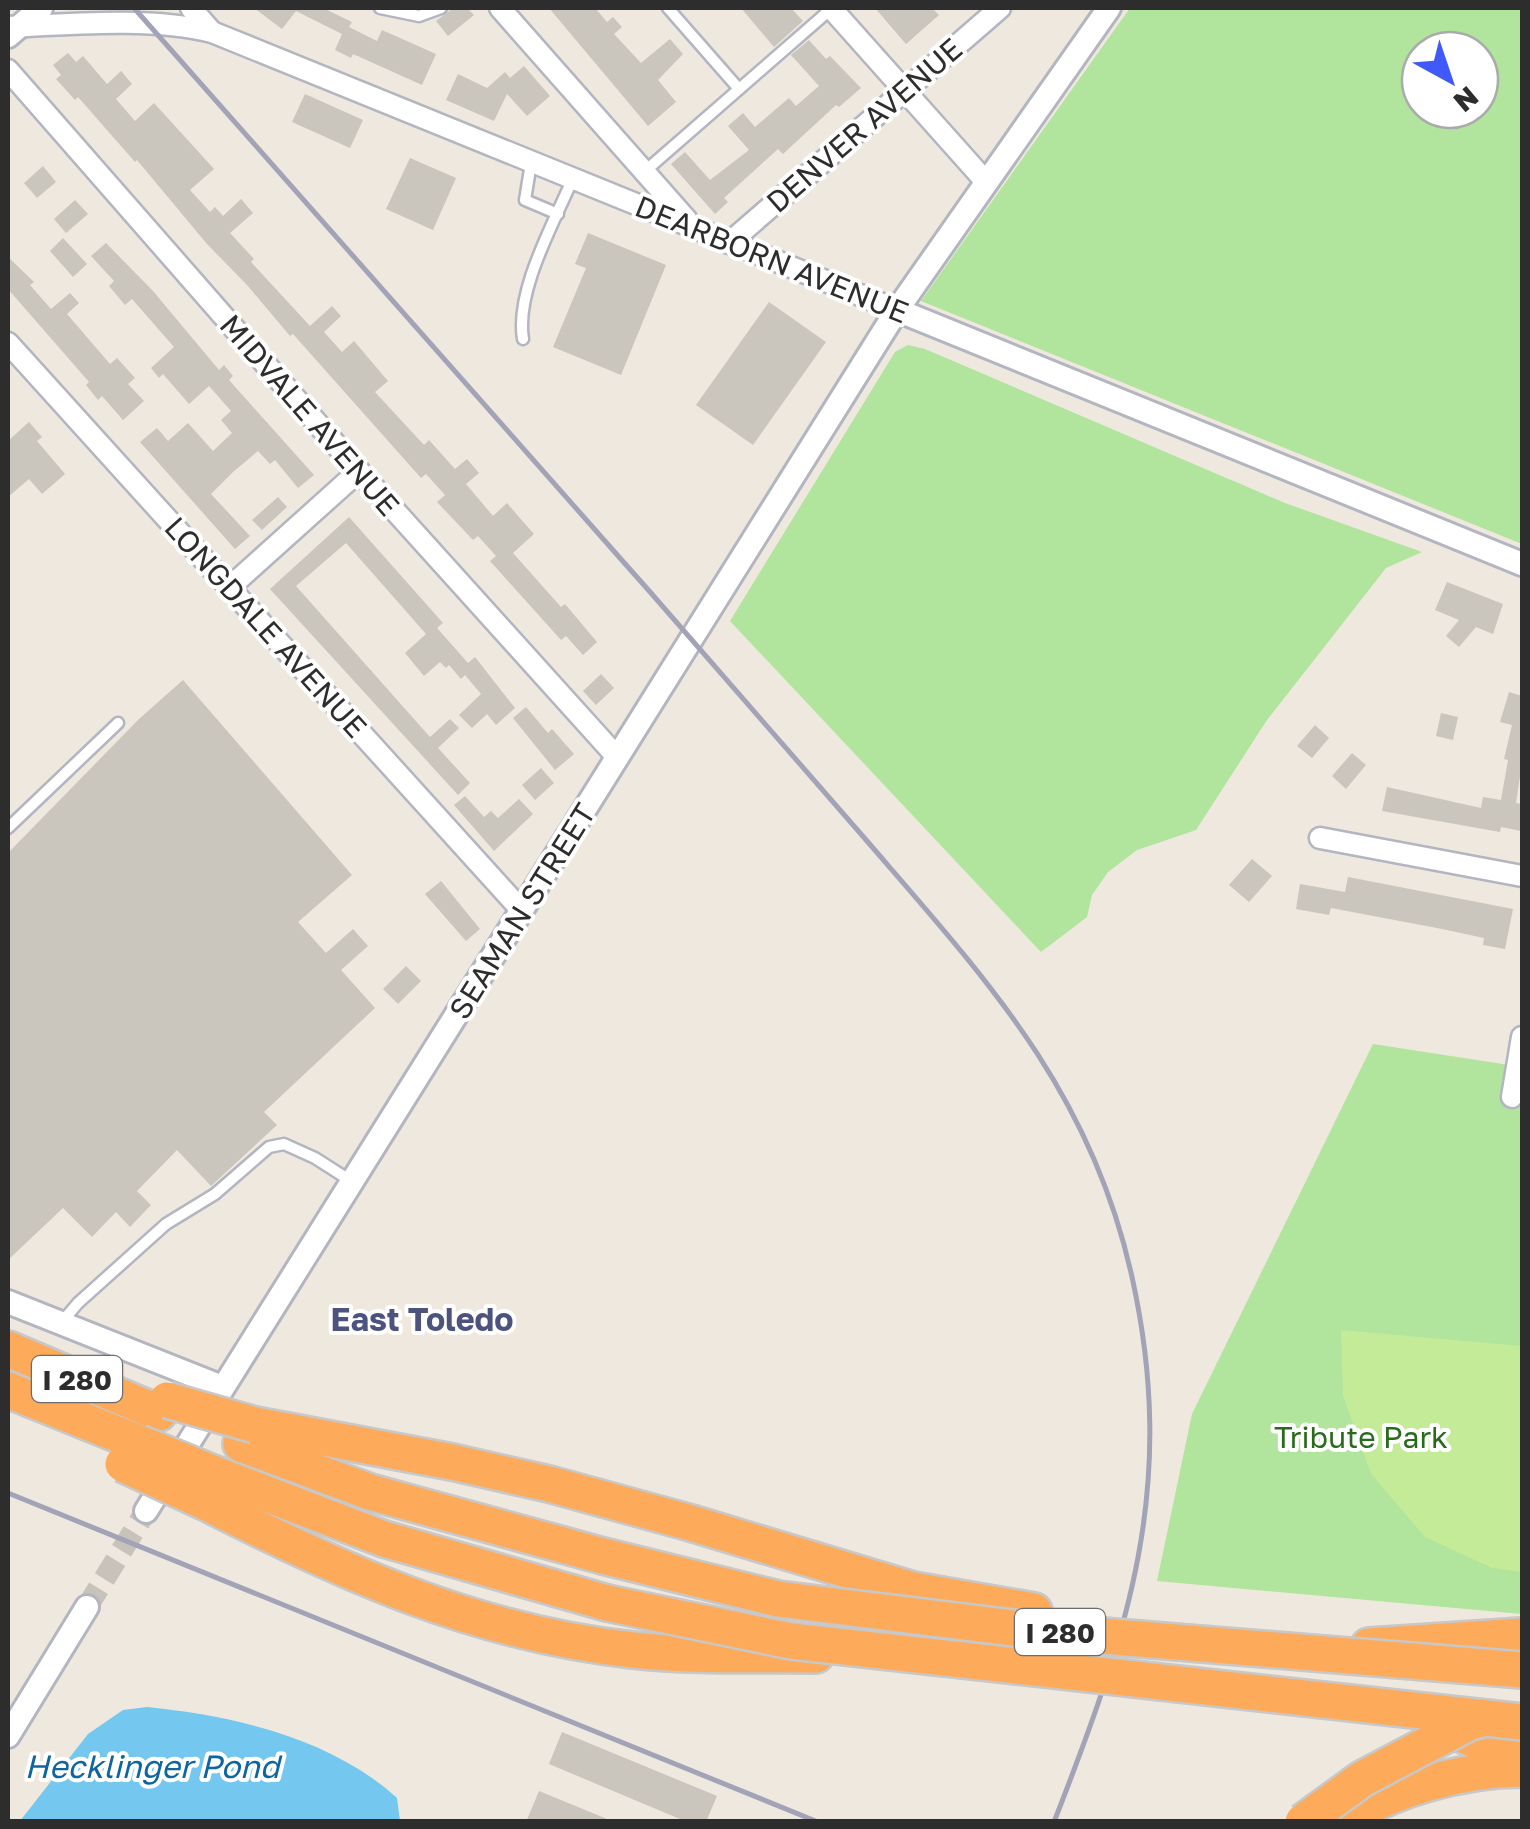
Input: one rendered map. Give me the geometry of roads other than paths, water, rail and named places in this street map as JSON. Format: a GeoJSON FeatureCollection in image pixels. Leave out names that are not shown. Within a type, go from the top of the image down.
{"type":"FeatureCollection","features":[{"type":"Feature","properties":{"kind":"highway","name":"I 280"},"geometry":{"type":"LineString","coordinates":[[8,1349],[157,1407],[248,1434],[370,1492],[602,1556],[778,1599],[971,1623],[1522,1670]]}},
{"type":"Feature","properties":{"kind":"highway","name":"I 280"},"geometry":{"type":"LineString","coordinates":[[8,1394],[212,1489],[606,1603],[791,1641],[1522,1722]]}},
{"type":"Feature","properties":{"kind":"highway"},"geometry":{"type":"LineString","coordinates":[[248,1434],[549,1484],[913,1590],[1034,1611],[1356,1646],[1522,1636]]}},
{"type":"Feature","properties":{"kind":"highway"},"geometry":{"type":"LineString","coordinates":[[212,1489],[390,1590],[458,1614],[567,1640],[670,1654],[1066,1661],[1192,1670],[1335,1689],[1369,1698],[1522,1758]]}},
{"type":"Feature","properties":{"kind":"highway"},"geometry":{"type":"LineString","coordinates":[[1303,1822],[1362,1779],[1470,1722],[1522,1708]]}},
{"type":"Feature","properties":{"kind":"highway"},"geometry":{"type":"LineString","coordinates":[[1341,1822],[1365,1806],[1442,1780],[1522,1770]]}},
{"type":"Feature","properties":{"kind":"street"},"geometry":{"type":"LineString","coordinates":[[11,30],[41,8]]}},
{"type":"Feature","properties":{"kind":"street"},"geometry":{"type":"LineString","coordinates":[[500,8],[691,226]]}},
{"type":"Feature","properties":{"kind":"street"},"geometry":{"type":"LineString","coordinates":[[832,8],[986,184]]}},
{"type":"Feature","properties":{"kind":"street","name":"DENVER AVENUE"},"geometry":{"type":"LineString","coordinates":[[729,243],[998,8]]}},
{"type":"Feature","properties":{"kind":"street","name":"SEAMAN STREET"},"geometry":{"type":"LineString","coordinates":[[146,1511],[897,310],[1110,8]]}},
{"type":"Feature","properties":{"kind":"street","name":"DEARBORN AVENUE"},"geometry":{"type":"LineString","coordinates":[[11,30],[148,23],[184,25],[204,16],[531,162],[1522,564]]}},
{"type":"Feature","properties":{"kind":"street","name":"MIDVALE AVENUE"},"geometry":{"type":"LineString","coordinates":[[8,70],[358,471],[617,757]]}},
{"type":"Feature","properties":{"kind":"street","name":"LONGDALE AVENUE"},"geometry":{"type":"LineString","coordinates":[[8,342],[524,912]]}},
{"type":"Feature","properties":{"kind":"street"},"geometry":{"type":"LineString","coordinates":[[230,587],[358,471]]}},
{"type":"Feature","properties":{"kind":"street"},"geometry":{"type":"LineString","coordinates":[[1320,838],[1522,876]]}},
{"type":"Feature","properties":{"kind":"street"},"geometry":{"type":"LineString","coordinates":[[1512,1097],[1522,1038]]}},
{"type":"Feature","properties":{"kind":"street"},"geometry":{"type":"LineString","coordinates":[[8,1302],[222,1386]]}},
{"type":"Feature","properties":{"kind":"street"},"geometry":{"type":"LineString","coordinates":[[8,1736],[87,1606]]}},
{"type":"Feature","properties":{"kind":"lane"},"geometry":{"type":"LineString","coordinates":[[380,8],[419,16],[441,8]]}},
{"type":"Feature","properties":{"kind":"lane"},"geometry":{"type":"LineString","coordinates":[[668,8],[739,89]]}},
{"type":"Feature","properties":{"kind":"lane"},"geometry":{"type":"LineString","coordinates":[[644,172],[832,8]]}},
{"type":"Feature","properties":{"kind":"lane"},"geometry":{"type":"LineString","coordinates":[[531,162],[525,200],[558,214]]}},
{"type":"Feature","properties":{"kind":"lane"},"geometry":{"type":"LineString","coordinates":[[524,339],[520,323],[527,290],[573,178]]}},
{"type":"Feature","properties":{"kind":"lane"},"geometry":{"type":"LineString","coordinates":[[8,828],[118,723]]}},
{"type":"Feature","properties":{"kind":"lane"},"geometry":{"type":"LineString","coordinates":[[61,1323],[166,1224],[215,1194],[269,1147],[284,1144],[352,1182]]}},
{"type":"Feature","properties":{"kind":"water","name":"Hecklinger Pond"},"geometry":{"type":"Polygon","coordinates":[[[147,1707],[247,1724],[312,1745],[371,1777],[397,1798],[400,1821],[20,1821],[88,1734],[123,1710],[147,1707]]]}},
{"type":"Feature","properties":{"kind":"tunnel"},"geometry":{"type":"LineString","coordinates":[[87,1607],[146,1511]]}},
{"type":"Feature","properties":{"kind":"railway"},"geometry":{"type":"LineString","coordinates":[[134,8],[911,892],[993,991],[1062,1094],[1114,1211],[1132,1277],[1145,1352],[1150,1423],[1147,1490],[1124,1620],[1054,1822]]}},
{"type":"Feature","properties":{"kind":"railway"},"geometry":{"type":"LineString","coordinates":[[8,1493],[818,1822]]}},
{"type":"Feature","properties":{"kind":"district","name":"East Toledo"},"geometry":{"type":"Point","coordinates":[422,1319]}},
{"type":"Feature","properties":{"kind":"park label","name":"Tribute Park"},"geometry":{"type":"Point","coordinates":[1361,1437]}}]}
